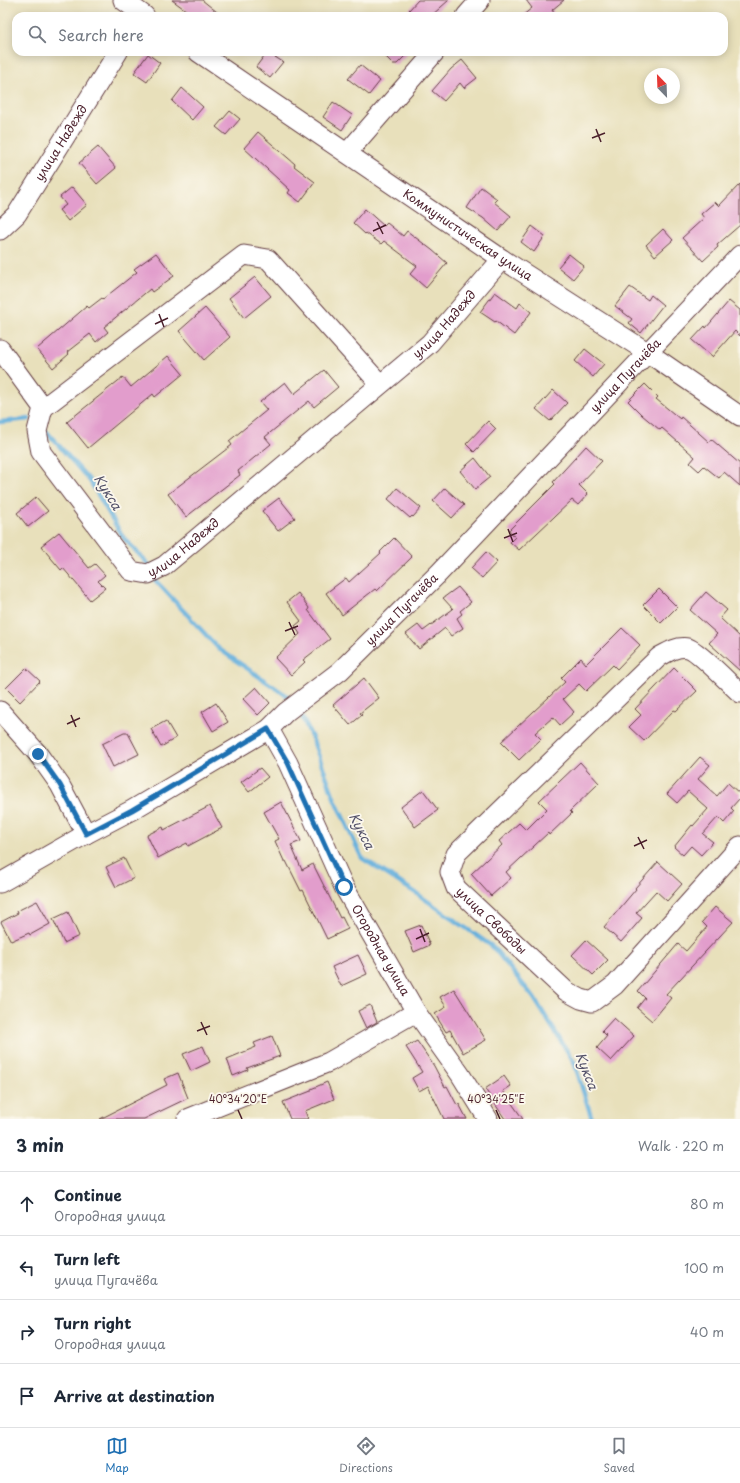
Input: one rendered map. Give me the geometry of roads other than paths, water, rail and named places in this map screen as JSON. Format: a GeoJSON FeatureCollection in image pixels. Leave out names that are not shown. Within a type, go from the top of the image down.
{"type":"FeatureCollection","features":[{"type":"Feature","properties":{"kind":"street"},"geometry":{"type":"LineString","coordinates":[[123,0],[138,12]]}},
{"type":"Feature","properties":{"kind":"street"},"geometry":{"type":"LineString","coordinates":[[470,12],[480,0]]}},
{"type":"Feature","properties":{"kind":"street","name":"улица Надежд"},"geometry":{"type":"LineString","coordinates":[[0,230],[17,214],[116,56]]}},
{"type":"Feature","properties":{"kind":"street","name":"Коммунистическая улица"},"geometry":{"type":"LineString","coordinates":[[204,56],[502,259],[647,352],[740,416]]}},
{"type":"Feature","properties":{"kind":"street"},"geometry":{"type":"LineString","coordinates":[[347,153],[432,56]]}},
{"type":"Feature","properties":{"kind":"street"},"geometry":{"type":"LineString","coordinates":[[0,349],[43,408],[244,255],[268,259],[380,384]]}},
{"type":"Feature","properties":{"kind":"street","name":"улица Пугачёва"},"geometry":{"type":"LineString","coordinates":[[0,883],[86,834],[132,810],[268,729],[286,712],[340,671],[439,573],[740,255]]}},
{"type":"Feature","properties":{"kind":"street","name":"улица Надежд"},"geometry":{"type":"LineString","coordinates":[[43,408],[37,431],[41,452],[131,571],[148,574],[164,566],[430,343],[502,259]]}},
{"type":"Feature","properties":{"kind":"street","name":"улица Свободы"},"geometry":{"type":"LineString","coordinates":[[740,694],[701,657],[688,648],[673,649],[659,657],[456,854],[450,872],[456,888],[566,990],[581,999],[592,1002],[615,985],[740,846]]}},
{"type":"Feature","properties":{"kind":"street"},"geometry":{"type":"LineString","coordinates":[[0,711],[38,754],[60,785],[86,834]]}},
{"type":"Feature","properties":{"kind":"street","name":"Огородная улица"},"geometry":{"type":"LineString","coordinates":[[268,729],[288,763],[344,887],[416,1012],[460,1074],[488,1119]]}},
{"type":"Feature","properties":{"kind":"street"},"geometry":{"type":"LineString","coordinates":[[187,1119],[329,1062],[416,1012]]}},
{"type":"Feature","properties":{"kind":"waterway","name":"Кукса"},"geometry":{"type":"LineString","coordinates":[[0,422],[29,419]]}},
{"type":"Feature","properties":{"kind":"waterway","name":"Кукса"},"geometry":{"type":"LineString","coordinates":[[47,432],[90,481],[123,537],[149,565]]}},
{"type":"Feature","properties":{"kind":"waterway","name":"Кукса"},"geometry":{"type":"LineString","coordinates":[[154,579],[219,649],[293,700]]}},
{"type":"Feature","properties":{"kind":"waterway","name":"Кукса"},"geometry":{"type":"LineString","coordinates":[[298,708],[312,738],[335,800],[362,858],[416,893],[493,947],[534,998],[574,1062],[592,1119]]}}]}
